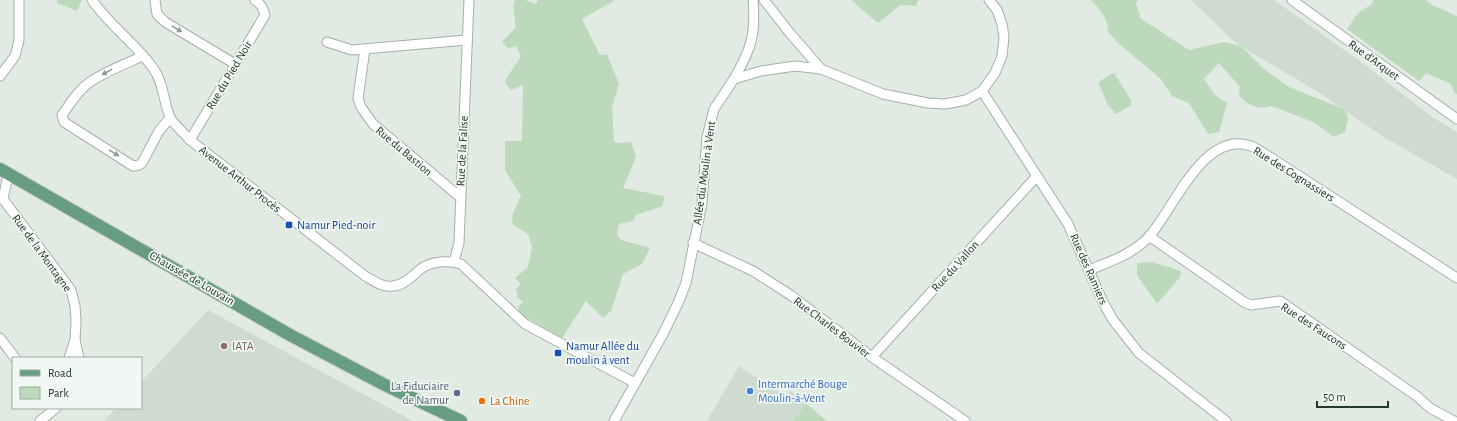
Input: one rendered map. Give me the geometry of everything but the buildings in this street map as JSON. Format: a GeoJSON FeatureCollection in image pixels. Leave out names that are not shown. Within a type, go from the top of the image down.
{"type":"FeatureCollection","features":[{"type":"Feature","properties":{"kind":"main road","name":"Chaussée de Louvain"},"geometry":{"type":"LineString","coordinates":[[4,172],[91,220],[290,335],[385,385],[461,421]]}},
{"type":"Feature","properties":{"kind":"main road","name":"Chaussée de Louvain"},"geometry":{"type":"LineString","coordinates":[[385,385],[442,421]]}},
{"type":"Feature","properties":{"kind":"street"},"geometry":{"type":"LineString","coordinates":[[0,76],[15,56],[19,40],[19,0]]}},
{"type":"Feature","properties":{"kind":"street","name":"Avenue Arthur Procès"},"geometry":{"type":"LineString","coordinates":[[92,0],[102,13],[153,68],[159,77],[170,118],[190,140],[365,276],[380,285],[394,286],[406,282],[424,267],[441,261],[454,262]]}},
{"type":"Feature","properties":{"kind":"street"},"geometry":{"type":"LineString","coordinates":[[155,0],[157,14],[165,22],[235,64]]}},
{"type":"Feature","properties":{"kind":"street","name":"Rue du Pied Noir"},"geometry":{"type":"LineString","coordinates":[[190,140],[265,15],[264,9],[254,0]]}},
{"type":"Feature","properties":{"kind":"street","name":"Rue de la Falise"},"geometry":{"type":"LineString","coordinates":[[454,262],[458,243],[469,0]]}},
{"type":"Feature","properties":{"kind":"street","name":"Allée du Moulin à Vent"},"geometry":{"type":"LineString","coordinates":[[614,421],[636,384],[679,301],[686,283],[702,203],[707,137],[714,109],[745,60],[752,42],[755,18],[753,0]]}},
{"type":"Feature","properties":{"kind":"street"},"geometry":{"type":"LineString","coordinates":[[764,0],[821,69]]}},
{"type":"Feature","properties":{"kind":"street"},"geometry":{"type":"LineString","coordinates":[[734,79],[761,71],[796,66],[821,69],[883,94],[928,104],[945,104],[966,100],[982,91],[995,73],[1002,56],[1004,37],[1002,24],[997,10],[989,0]]}},
{"type":"Feature","properties":{"kind":"street","name":"Rue d'Arquet"},"geometry":{"type":"LineString","coordinates":[[1292,0],[1457,119]]}},
{"type":"Feature","properties":{"kind":"street"},"geometry":{"type":"LineString","coordinates":[[327,42],[352,50],[467,40]]}},
{"type":"Feature","properties":{"kind":"street","name":"Rue du Bastion"},"geometry":{"type":"LineString","coordinates":[[364,49],[358,98],[361,107],[373,124],[460,197]]}},
{"type":"Feature","properties":{"kind":"street"},"geometry":{"type":"LineString","coordinates":[[143,56],[115,68],[89,82],[73,99],[62,115],[64,122],[134,166],[139,165],[142,162],[159,131],[170,118]]}},
{"type":"Feature","properties":{"kind":"street","name":"Rue des Ramiers"},"geometry":{"type":"LineString","coordinates":[[982,91],[1068,224],[1103,302],[1113,320],[1139,353],[1226,421]]}},
{"type":"Feature","properties":{"kind":"street","name":"Rue des Cognassiers"},"geometry":{"type":"LineString","coordinates":[[1089,270],[1135,250],[1149,236],[1200,164],[1210,154],[1223,147],[1238,144],[1250,146],[1264,154],[1457,278]]}},
{"type":"Feature","properties":{"kind":"street","name":"Rue de la Montagne"},"geometry":{"type":"LineString","coordinates":[[4,172],[3,199],[71,290],[75,306],[75,340],[79,357]]}},
{"type":"Feature","properties":{"kind":"street","name":"Rue du Vallon"},"geometry":{"type":"LineString","coordinates":[[872,357],[1037,176]]}},
{"type":"Feature","properties":{"kind":"street","name":"Rue des Faucons"},"geometry":{"type":"LineString","coordinates":[[1149,236],[1244,302],[1251,305],[1280,301],[1418,397],[1430,408],[1454,421]]}},
{"type":"Feature","properties":{"kind":"street","name":"Rue Charles Bouvier"},"geometry":{"type":"LineString","coordinates":[[693,243],[753,271],[792,296],[872,357],[965,421]]}},
{"type":"Feature","properties":{"kind":"street"},"geometry":{"type":"LineString","coordinates":[[454,262],[461,264],[525,324],[636,384]]}},
{"type":"Feature","properties":{"kind":"street"},"geometry":{"type":"LineString","coordinates":[[0,338],[14,357]]}},
{"type":"Feature","properties":{"kind":"street"},"geometry":{"type":"LineString","coordinates":[[69,357],[75,340]]}},
{"type":"Feature","properties":{"kind":"street"},"geometry":{"type":"LineString","coordinates":[[40,421],[55,409]]}},
{"type":"Feature","properties":{"kind":"shaded area"},"geometry":{"type":"Polygon","coordinates":[[[1191,0],[1274,0],[1368,67],[1432,117],[1457,132],[1457,179],[1387,139],[1315,90],[1237,44],[1191,0]]]}},
{"type":"Feature","properties":{"kind":"shaded area","name":"IATA"},"geometry":{"type":"Polygon","coordinates":[[[208,310],[413,421],[104,421],[115,409],[142,409],[142,381],[208,310]]]}},
{"type":"Feature","properties":{"kind":"shaded area","name":"Intermarché Bouge Moulin-à-Vent"},"geometry":{"type":"Polygon","coordinates":[[[739,366],[787,397],[791,391],[827,421],[707,421],[739,366]]]}},
{"type":"Feature","properties":{"kind":"green space"},"geometry":{"type":"Polygon","coordinates":[[[58,0],[82,0],[77,11],[57,3],[58,0]]]}},
{"type":"Feature","properties":{"kind":"green space"},"geometry":{"type":"Polygon","coordinates":[[[515,0],[525,0],[536,4],[538,0],[615,0],[582,19],[600,55],[607,54],[619,84],[612,107],[614,141],[617,143],[631,142],[636,157],[623,188],[664,196],[663,206],[636,215],[633,221],[619,224],[617,235],[621,240],[650,248],[642,264],[623,274],[611,311],[603,318],[586,301],[562,338],[520,314],[518,306],[523,302],[518,298],[516,289],[521,284],[515,278],[528,267],[532,247],[528,234],[512,224],[513,213],[521,196],[505,170],[505,141],[522,141],[523,85],[511,90],[505,83],[521,56],[516,46],[508,48],[502,42],[516,27],[513,6],[515,0]]]}},
{"type":"Feature","properties":{"kind":"green space"},"geometry":{"type":"Polygon","coordinates":[[[851,0],[918,0],[916,6],[900,5],[878,23],[851,0]]]}},
{"type":"Feature","properties":{"kind":"green space"},"geometry":{"type":"Polygon","coordinates":[[[1091,0],[1139,0],[1137,1],[1136,5],[1140,18],[1189,50],[1224,42],[1241,46],[1264,69],[1289,87],[1346,110],[1348,120],[1345,132],[1334,137],[1315,123],[1272,106],[1262,108],[1250,105],[1239,96],[1240,87],[1219,63],[1204,79],[1215,95],[1227,103],[1219,132],[1208,134],[1189,103],[1172,96],[1161,79],[1119,44],[1108,32],[1105,19],[1091,0]]]}},
{"type":"Feature","properties":{"kind":"green space"},"geometry":{"type":"Polygon","coordinates":[[[1373,0],[1426,0],[1432,5],[1457,16],[1457,94],[1455,94],[1451,84],[1426,73],[1419,81],[1347,29],[1358,13],[1372,4],[1373,0]]]}},
{"type":"Feature","properties":{"kind":"green space"},"geometry":{"type":"Polygon","coordinates":[[[1114,73],[1131,100],[1131,105],[1116,114],[1108,105],[1098,82],[1114,73]]]}},
{"type":"Feature","properties":{"kind":"green space"},"geometry":{"type":"Polygon","coordinates":[[[1152,262],[1181,271],[1180,277],[1157,304],[1137,275],[1137,263],[1152,262]]]}},
{"type":"Feature","properties":{"kind":"green space"},"geometry":{"type":"Polygon","coordinates":[[[806,404],[827,421],[794,421],[806,404]]]}},
{"type":"Feature","properties":{"kind":"place","name":"Namur Pied-noir"},"geometry":{"type":"Point","coordinates":[289,225]}},
{"type":"Feature","properties":{"kind":"place","name":"IATA"},"geometry":{"type":"Point","coordinates":[224,346]}},
{"type":"Feature","properties":{"kind":"place","name":"Namur Allée du moulin à vent"},"geometry":{"type":"Point","coordinates":[558,353]}},
{"type":"Feature","properties":{"kind":"place","name":"Intermarché Bouge Moulin-à-Vent"},"geometry":{"type":"Point","coordinates":[750,391]}},
{"type":"Feature","properties":{"kind":"place","name":"La Fiduciaire de Namur"},"geometry":{"type":"Point","coordinates":[457,393]}},
{"type":"Feature","properties":{"kind":"place","name":"La Chine"},"geometry":{"type":"Point","coordinates":[482,401]}}]}
